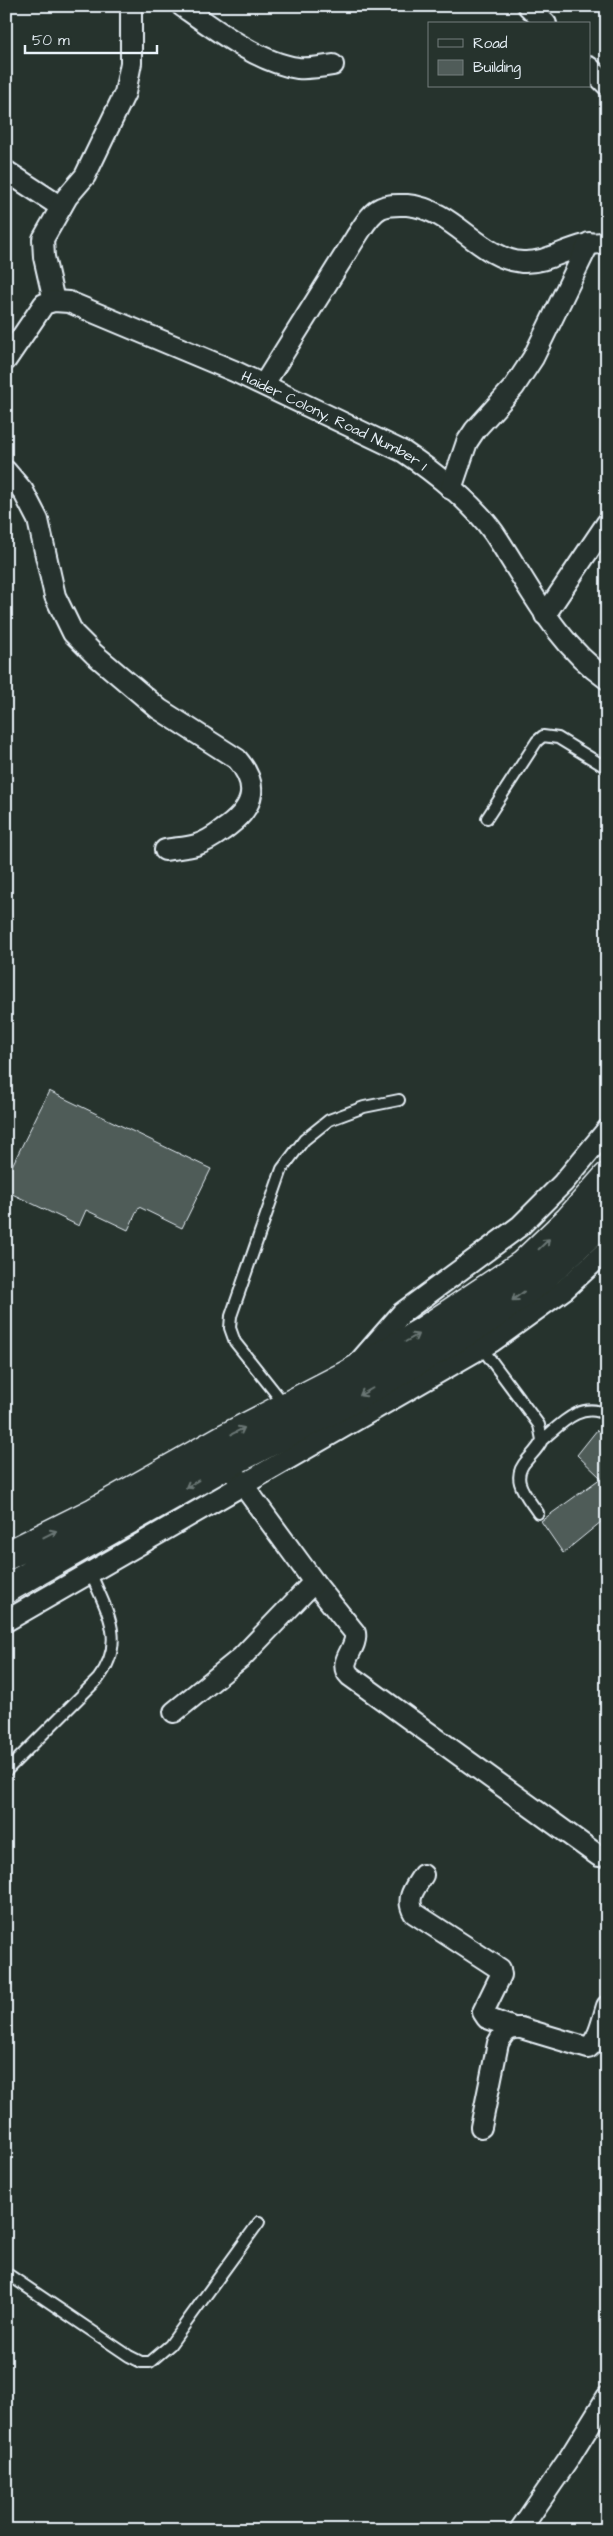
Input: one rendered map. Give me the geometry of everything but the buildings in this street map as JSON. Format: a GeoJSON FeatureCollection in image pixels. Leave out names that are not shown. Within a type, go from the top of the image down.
{"type":"FeatureCollection","features":[{"type":"Feature","properties":{"kind":"highway"},"geometry":{"type":"LineString","coordinates":[[6,1556],[94,1512],[227,1464],[286,1406],[347,1375],[422,1332],[522,1265],[569,1220],[607,1177]]}},
{"type":"Feature","properties":{"kind":"highway"},"geometry":{"type":"LineString","coordinates":[[6,1589],[227,1464],[349,1401],[485,1320],[538,1282],[607,1217]]}},
{"type":"Feature","properties":{"kind":"street"},"geometry":{"type":"LineString","coordinates":[[6,360],[39,310],[44,304],[54,301],[42,248],[47,229],[85,176],[125,94],[131,62],[131,6]]}},
{"type":"Feature","properties":{"kind":"street"},"geometry":{"type":"LineString","coordinates":[[182,6],[222,35],[249,50],[297,68],[333,66]]}},
{"type":"Feature","properties":{"kind":"street"},"geometry":{"type":"LineString","coordinates":[[528,6],[544,22]]}},
{"type":"Feature","properties":{"kind":"street"},"geometry":{"type":"LineString","coordinates":[[590,68],[607,85]]}},
{"type":"Feature","properties":{"kind":"street"},"geometry":{"type":"LineString","coordinates":[[6,171],[61,207]]}},
{"type":"Feature","properties":{"kind":"street"},"geometry":{"type":"LineString","coordinates":[[264,384],[356,237],[372,215],[380,208],[393,204],[426,208],[442,215],[498,255],[523,262],[538,261],[598,243]]}},
{"type":"Feature","properties":{"kind":"street"},"geometry":{"type":"LineString","coordinates":[[451,489],[467,442],[474,430],[514,387],[533,358],[598,243]]}},
{"type":"Feature","properties":{"kind":"street","name":"Haider Colony, Road Number 1"},"geometry":{"type":"LineString","coordinates":[[54,301],[69,302],[92,311],[264,384],[404,452],[422,463],[474,510],[493,533],[546,615],[568,645],[607,679]]}},
{"type":"Feature","properties":{"kind":"street"},"geometry":{"type":"LineString","coordinates":[[6,471],[23,492],[38,520],[55,596],[73,633],[94,654],[159,709],[237,759],[245,769],[251,794],[249,804],[240,818],[213,837],[196,845],[165,850]]}},
{"type":"Feature","properties":{"kind":"street"},"geometry":{"type":"LineString","coordinates":[[546,615],[607,523]]}},
{"type":"Feature","properties":{"kind":"street"},"geometry":{"type":"LineString","coordinates":[[347,1375],[402,1313],[520,1226],[563,1183],[607,1130]]}},
{"type":"Feature","properties":{"kind":"street"},"geometry":{"type":"LineString","coordinates":[[6,1621],[91,1574],[227,1464],[482,1348],[565,1289],[607,1250]]}},
{"type":"Feature","properties":{"kind":"street"},"geometry":{"type":"LineString","coordinates":[[227,1464],[314,1582],[355,1633],[356,1643],[345,1662],[346,1672],[599,1856]]}},
{"type":"Feature","properties":{"kind":"street"},"geometry":{"type":"LineString","coordinates":[[174,1712],[242,1657],[314,1582]]}},
{"type":"Feature","properties":{"kind":"street"},"geometry":{"type":"LineString","coordinates":[[423,1874],[410,1896],[410,1907],[414,1913],[500,1969],[501,1975],[483,2012],[487,2018],[512,2027],[588,2048],[597,2038],[607,2006]]}},
{"type":"Feature","properties":{"kind":"street"},"geometry":{"type":"LineString","coordinates":[[481,2127],[498,2043],[504,2032],[512,2027]]}},
{"type":"Feature","properties":{"kind":"street"},"geometry":{"type":"LineString","coordinates":[[520,2530],[568,2460],[607,2397]]}},
{"type":"Feature","properties":{"kind":"lane"},"geometry":{"type":"LineString","coordinates":[[487,818],[537,741],[543,736],[558,738],[607,768]]}},
{"type":"Feature","properties":{"kind":"lane"},"geometry":{"type":"LineString","coordinates":[[286,1406],[241,1351],[230,1328],[231,1316],[282,1169],[304,1140],[329,1120],[364,1107],[398,1100]]}},
{"type":"Feature","properties":{"kind":"lane"},"geometry":{"type":"LineString","coordinates":[[482,1348],[539,1425],[542,1440]]}},
{"type":"Feature","properties":{"kind":"lane"},"geometry":{"type":"LineString","coordinates":[[538,1513],[519,1484],[518,1478],[521,1466],[542,1440],[580,1411],[591,1410],[607,1415]]}},
{"type":"Feature","properties":{"kind":"lane"},"geometry":{"type":"LineString","coordinates":[[6,1771],[98,1679],[109,1665],[114,1636],[110,1620],[91,1574]]}},
{"type":"Feature","properties":{"kind":"lane"},"geometry":{"type":"LineString","coordinates":[[6,2273],[129,2356],[141,2362],[150,2362],[170,2345],[259,2222]]}}]}
